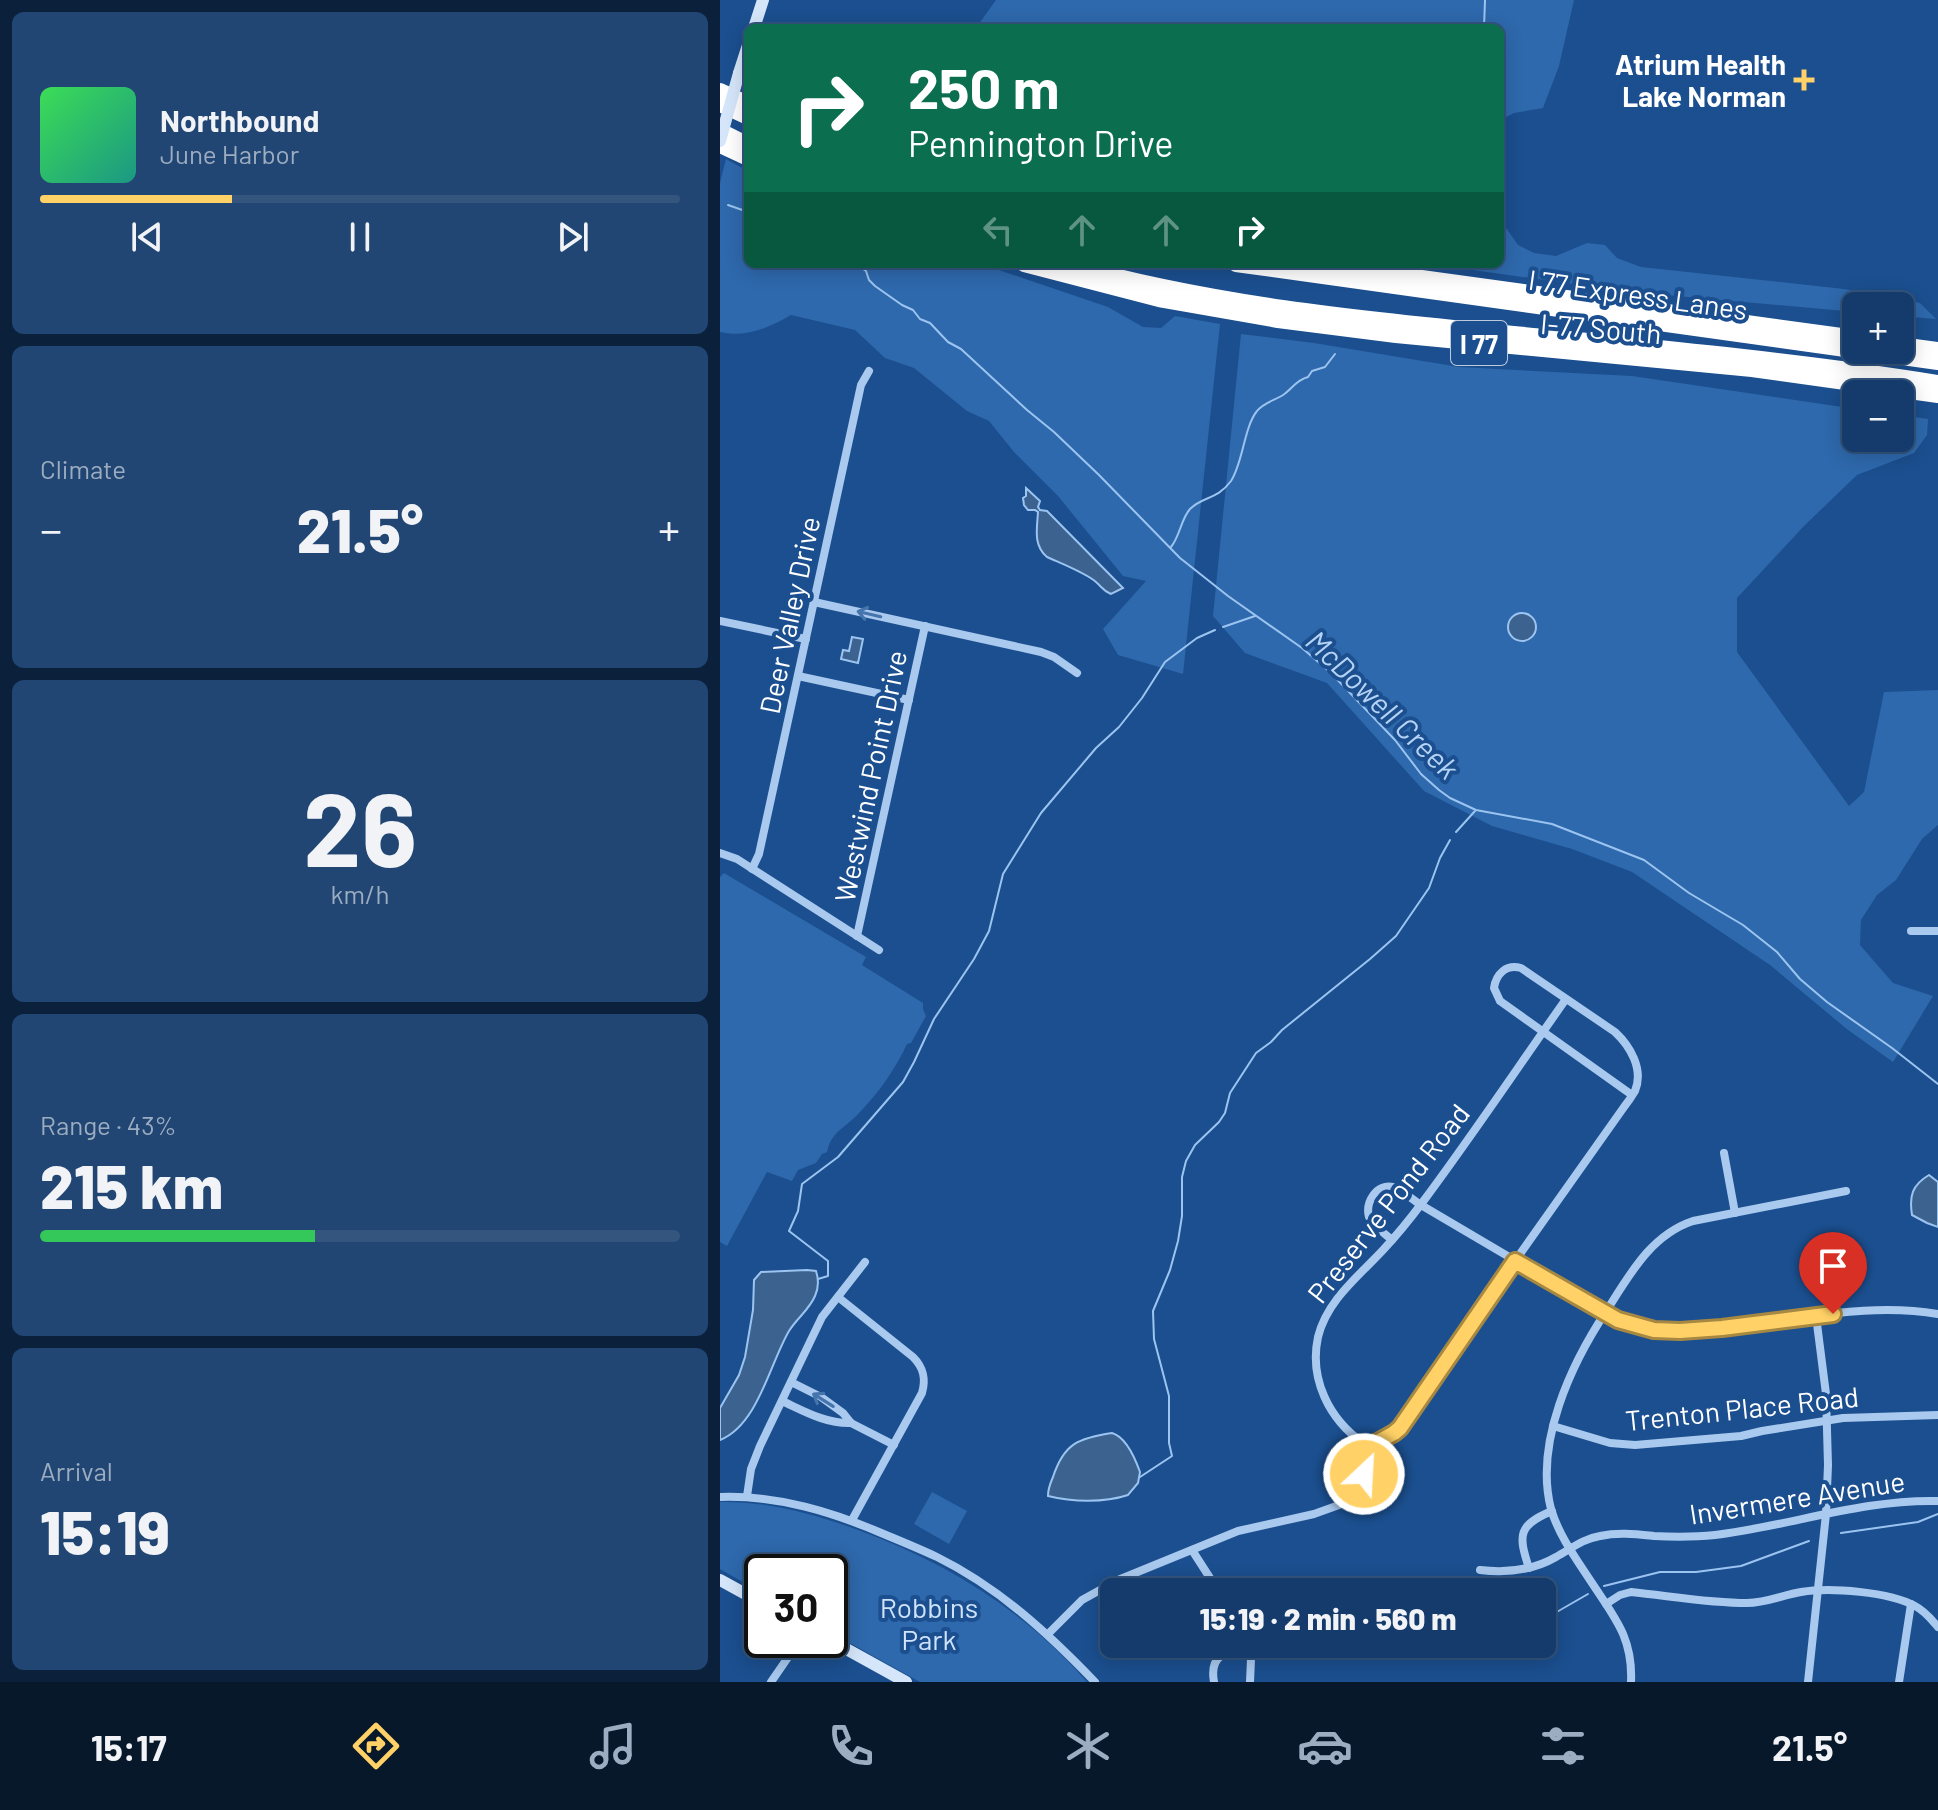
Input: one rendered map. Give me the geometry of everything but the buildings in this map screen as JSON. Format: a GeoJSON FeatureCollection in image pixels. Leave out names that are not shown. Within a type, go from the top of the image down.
{"type":"FeatureCollection","features":[{"type":"Feature","properties":{"kind":"highway"},"geometry":{"type":"LineString","coordinates":[[720,91],[744,102]]}},
{"type":"Feature","properties":{"kind":"highway"},"geometry":{"type":"LineString","coordinates":[[720,104],[744,115]]}},
{"type":"Feature","properties":{"kind":"highway"},"geometry":{"type":"LineString","coordinates":[[720,131],[744,143]]}},
{"type":"Feature","properties":{"kind":"highway"},"geometry":{"type":"LineString","coordinates":[[720,143],[744,156]]}},
{"type":"Feature","properties":{"kind":"highway","name":"I-77 South"},"geometry":{"type":"LineString","coordinates":[[1039,268],[1146,296],[1278,320],[1396,335],[1752,369],[1938,395]]}},
{"type":"Feature","properties":{"kind":"highway","name":"I 77 Express Lanes"},"geometry":{"type":"LineString","coordinates":[[1085,268],[1188,293],[1319,314],[1753,358],[1910,378],[1938,385]]}},
{"type":"Feature","properties":{"kind":"highway","name":"I 77 Express Lanes"},"geometry":{"type":"LineString","coordinates":[[1264,268],[1938,362]]}},
{"type":"Feature","properties":{"kind":"highway","name":"I 77"},"geometry":{"type":"LineString","coordinates":[[1349,268],[1842,336]]}},
{"type":"Feature","properties":{"kind":"highway"},"geometry":{"type":"LineString","coordinates":[[1461,296],[1520,298],[1541,295]]}},
{"type":"Feature","properties":{"kind":"highway"},"geometry":{"type":"LineString","coordinates":[[1914,347],[1938,350]]}},
{"type":"Feature","properties":{"kind":"main road"},"geometry":{"type":"LineString","coordinates":[[755,24],[763,0]]}},
{"type":"Feature","properties":{"kind":"main road"},"geometry":{"type":"LineString","coordinates":[[720,143],[744,57]]}},
{"type":"Feature","properties":{"kind":"main road"},"geometry":{"type":"LineString","coordinates":[[720,1580],[744,1593]]}},
{"type":"Feature","properties":{"kind":"main road"},"geometry":{"type":"LineString","coordinates":[[848,1650],[906,1682]]}},
{"type":"Feature","properties":{"kind":"street","name":"Deer Valley Drive"},"geometry":{"type":"LineString","coordinates":[[752,869],[759,854],[861,385],[869,371]]}},
{"type":"Feature","properties":{"kind":"street"},"geometry":{"type":"LineString","coordinates":[[814,602],[1041,652],[1077,673]]}},
{"type":"Feature","properties":{"kind":"street"},"geometry":{"type":"LineString","coordinates":[[720,621],[806,639]]}},
{"type":"Feature","properties":{"kind":"street","name":"Westwind Point Drive"},"geometry":{"type":"LineString","coordinates":[[857,936],[925,626]]}},
{"type":"Feature","properties":{"kind":"street"},"geometry":{"type":"LineString","coordinates":[[798,676],[909,700]]}},
{"type":"Feature","properties":{"kind":"street"},"geometry":{"type":"LineString","coordinates":[[720,853],[752,869],[879,950]]}},
{"type":"Feature","properties":{"kind":"street"},"geometry":{"type":"LineString","coordinates":[[1911,931],[1938,931]]}},
{"type":"Feature","properties":{"kind":"street"},"geometry":{"type":"LineString","coordinates":[[1376,1443],[1400,1428],[1515,1261],[1632,1095],[1636,1088],[1638,1073],[1633,1056],[1626,1042],[1615,1032],[1521,968],[1509,967],[1498,975],[1494,988],[1500,1001],[1632,1095]]}},
{"type":"Feature","properties":{"kind":"street","name":"Preserve Pond Road"},"geometry":{"type":"LineString","coordinates":[[1363,1443],[1330,1410],[1322,1391],[1317,1368],[1318,1338],[1332,1305],[1421,1205],[1566,999]]}},
{"type":"Feature","properties":{"kind":"street"},"geometry":{"type":"LineString","coordinates":[[1724,1153],[1735,1213]]}},
{"type":"Feature","properties":{"kind":"street"},"geometry":{"type":"LineString","coordinates":[[1392,1240],[1373,1224],[1368,1215],[1374,1193],[1395,1187],[1604,1313],[1634,1326],[1662,1331],[1722,1328],[1888,1310],[1938,1314]]}},
{"type":"Feature","properties":{"kind":"street"},"geometry":{"type":"LineString","coordinates":[[1641,1682],[1632,1682],[1626,1636],[1570,1549],[1552,1511],[1546,1467],[1553,1426],[1573,1372],[1604,1313],[1643,1256],[1675,1227],[1846,1191]]}},
{"type":"Feature","properties":{"kind":"street"},"geometry":{"type":"LineString","coordinates":[[747,1496],[751,1469],[760,1446],[822,1317],[865,1262]]}},
{"type":"Feature","properties":{"kind":"street"},"geometry":{"type":"LineString","coordinates":[[838,1297],[913,1357],[923,1372],[924,1386],[852,1520]]}},
{"type":"Feature","properties":{"kind":"street"},"geometry":{"type":"LineString","coordinates":[[1808,1682],[1829,1462],[1825,1383],[1816,1316]]}},
{"type":"Feature","properties":{"kind":"street"},"geometry":{"type":"LineString","coordinates":[[791,1382],[821,1397],[851,1423],[894,1445]]}},
{"type":"Feature","properties":{"kind":"street"},"geometry":{"type":"LineString","coordinates":[[782,1401],[812,1416],[838,1424],[851,1423]]}},
{"type":"Feature","properties":{"kind":"street","name":"Trenton Place Road"},"geometry":{"type":"LineString","coordinates":[[1553,1426],[1610,1443],[1635,1445],[1741,1436],[1827,1420],[1938,1415]]}},
{"type":"Feature","properties":{"kind":"street"},"geometry":{"type":"LineString","coordinates":[[1369,1454],[1363,1450],[1363,1443],[1369,1439],[1376,1443]]}},
{"type":"Feature","properties":{"kind":"street"},"geometry":{"type":"LineString","coordinates":[[1369,1454],[1375,1451],[1376,1443]]}},
{"type":"Feature","properties":{"kind":"street"},"geometry":{"type":"LineString","coordinates":[[1048,1634],[1082,1600],[1118,1580],[1238,1531],[1314,1514],[1339,1505],[1360,1481],[1369,1454]]}},
{"type":"Feature","properties":{"kind":"street"},"geometry":{"type":"LineString","coordinates":[[720,1497],[747,1496],[801,1505],[852,1520],[938,1557],[1015,1607],[1048,1634],[1095,1682]]}},
{"type":"Feature","properties":{"kind":"street","name":"Invermere Avenue"},"geometry":{"type":"LineString","coordinates":[[1480,1570],[1502,1572],[1529,1568],[1547,1562],[1588,1538],[1600,1536],[1623,1533],[1675,1537],[1713,1535],[1886,1502],[1938,1501]]}},
{"type":"Feature","properties":{"kind":"street"},"geometry":{"type":"LineString","coordinates":[[1529,1568],[1523,1531],[1529,1522],[1552,1511]]}},
{"type":"Feature","properties":{"kind":"street"},"geometry":{"type":"LineString","coordinates":[[1192,1550],[1210,1578]]}},
{"type":"Feature","properties":{"kind":"street"},"geometry":{"type":"LineString","coordinates":[[1606,1604],[1631,1592],[1746,1603],[1806,1591],[1839,1590],[1896,1598],[1924,1611],[1938,1627]]}},
{"type":"Feature","properties":{"kind":"street"},"geometry":{"type":"LineString","coordinates":[[1899,1682],[1911,1604]]}},
{"type":"Feature","properties":{"kind":"street"},"geometry":{"type":"LineString","coordinates":[[771,1682],[788,1658]]}},
{"type":"Feature","properties":{"kind":"street"},"geometry":{"type":"LineString","coordinates":[[1214,1682],[1212,1670],[1218,1658]]}},
{"type":"Feature","properties":{"kind":"street"},"geometry":{"type":"LineString","coordinates":[[1250,1682],[1251,1658]]}},
{"type":"Feature","properties":{"kind":"green space"},"geometry":{"type":"Polygon","coordinates":[[[996,0],[1574,0],[1559,66],[1543,108],[1504,118],[1504,24],[979,24],[996,0]]]}},
{"type":"Feature","properties":{"kind":"green space"},"geometry":{"type":"Polygon","coordinates":[[[726,159],[744,169],[744,268],[993,268],[1108,307],[1143,327],[1161,328],[1175,316],[1220,324],[1183,674],[1118,655],[1103,629],[1146,581],[1123,576],[1058,496],[1014,452],[989,421],[967,411],[914,368],[885,358],[855,330],[791,315],[757,331],[739,334],[720,332],[720,183],[726,159]]]}},
{"type":"Feature","properties":{"kind":"green space"},"geometry":{"type":"Polygon","coordinates":[[[1504,225],[1518,245],[1534,253],[1556,256],[1587,243],[1605,245],[1617,258],[1641,267],[1860,292],[1842,292],[1842,311],[1632,292],[1458,268],[1504,268],[1504,225]]]}},
{"type":"Feature","properties":{"kind":"green space"},"geometry":{"type":"Polygon","coordinates":[[[1914,302],[1920,303],[1936,319],[1914,317],[1914,302]]]}},
{"type":"Feature","properties":{"kind":"green space"},"geometry":{"type":"Polygon","coordinates":[[[1241,334],[1459,367],[1632,376],[1842,407],[1842,452],[1914,452],[1914,417],[1928,419],[1927,435],[1914,453],[1857,475],[1737,598],[1737,652],[1849,806],[1864,792],[1884,692],[1938,690],[1938,825],[1922,839],[1896,880],[1877,895],[1861,920],[1860,945],[1893,983],[1933,996],[1893,1062],[1848,1030],[1770,965],[1632,872],[1572,849],[1492,826],[1424,791],[1327,683],[1245,653],[1213,616],[1241,334]]]}},
{"type":"Feature","properties":{"kind":"green space"},"geometry":{"type":"Polygon","coordinates":[[[724,873],[866,957],[862,965],[923,1003],[926,1016],[880,1089],[836,1134],[827,1152],[816,1163],[798,1170],[792,1181],[767,1172],[727,1246],[720,1242],[720,877],[724,873]]]}},
{"type":"Feature","properties":{"kind":"green space"},"geometry":{"type":"Polygon","coordinates":[[[932,1492],[967,1511],[949,1544],[914,1524],[932,1492]]]}},
{"type":"Feature","properties":{"kind":"green space","name":"Robbins Park"},"geometry":{"type":"Polygon","coordinates":[[[720,1502],[773,1506],[807,1514],[891,1543],[953,1573],[1010,1611],[1063,1656],[1087,1682],[920,1682],[848,1642],[848,1554],[744,1554],[744,1583],[720,1569],[720,1502]]]}},
{"type":"Feature","properties":{"kind":"shaded area"},"geometry":{"type":"Polygon","coordinates":[[[1026,488],[1040,501],[1040,510],[1047,511],[1123,588],[1111,594],[1106,592],[1086,575],[1047,557],[1038,542],[1038,512],[1028,510],[1024,505],[1026,488]]]}},
{"type":"Feature","properties":{"kind":"shaded area"},"geometry":{"type":"Polygon","coordinates":[[[1522,613],[1532,617],[1536,627],[1532,637],[1522,641],[1512,637],[1508,627],[1512,617],[1522,613]]]}},
{"type":"Feature","properties":{"kind":"shaded area"},"geometry":{"type":"Polygon","coordinates":[[[852,637],[863,639],[858,663],[841,659],[843,650],[849,651],[852,637]]]}},
{"type":"Feature","properties":{"kind":"shaded area"},"geometry":{"type":"Polygon","coordinates":[[[1929,1175],[1938,1182],[1938,1227],[1912,1215],[1913,1192],[1929,1175]]]}},
{"type":"Feature","properties":{"kind":"shaded area"},"geometry":{"type":"Polygon","coordinates":[[[816,1271],[818,1277],[812,1301],[789,1331],[754,1407],[733,1432],[720,1440],[720,1408],[739,1375],[745,1357],[753,1310],[754,1280],[761,1272],[816,1271]]]}},
{"type":"Feature","properties":{"kind":"shaded area"},"geometry":{"type":"Polygon","coordinates":[[[1112,1433],[1126,1443],[1140,1472],[1138,1483],[1128,1495],[1088,1501],[1048,1496],[1057,1466],[1068,1449],[1090,1437],[1112,1433]]]}},
{"type":"Feature","properties":{"kind":"waterway"},"geometry":{"type":"LineString","coordinates":[[1484,24],[1485,0]]}},
{"type":"Feature","properties":{"kind":"waterway","name":"McDowell Creek"},"geometry":{"type":"LineString","coordinates":[[728,205],[744,211]]}},
{"type":"Feature","properties":{"kind":"waterway","name":"McDowell Creek"},"geometry":{"type":"LineString","coordinates":[[862,268],[875,286],[930,323],[1054,432],[1180,558],[1330,672],[1439,790],[1476,810],[1552,824],[1644,860],[1689,893],[1743,925],[1777,952],[1800,979],[1827,1002],[1938,1084]]}},
{"type":"Feature","properties":{"kind":"waterway"},"geometry":{"type":"LineString","coordinates":[[1171,547],[1190,509],[1221,492],[1231,481],[1257,411],[1308,377],[1312,371],[1325,367],[1335,354]]}},
{"type":"Feature","properties":{"kind":"waterway"},"geometry":{"type":"LineString","coordinates":[[1223,627],[1255,616]]}},
{"type":"Feature","properties":{"kind":"waterway"},"geometry":{"type":"LineString","coordinates":[[818,1279],[828,1276],[828,1261],[789,1231],[798,1211],[802,1184],[838,1157],[903,1082],[934,1019],[989,931],[1003,874],[1041,813],[1096,748],[1119,727],[1165,662],[1197,638],[1215,630]]}},
{"type":"Feature","properties":{"kind":"waterway"},"geometry":{"type":"LineString","coordinates":[[1456,832],[1475,811]]}},
{"type":"Feature","properties":{"kind":"waterway"},"geometry":{"type":"LineString","coordinates":[[1140,1477],[1172,1456],[1169,1396],[1154,1339],[1153,1311],[1178,1241],[1186,1161],[1195,1145],[1225,1113],[1230,1093],[1256,1053],[1396,936],[1429,888],[1450,840]]}},
{"type":"Feature","properties":{"kind":"waterway"},"geometry":{"type":"LineString","coordinates":[[1841,1533],[1918,1522],[1938,1514]]}},
{"type":"Feature","properties":{"kind":"waterway"},"geometry":{"type":"LineString","coordinates":[[1604,1586],[1660,1572],[1696,1572],[1741,1566],[1809,1541]]}},
{"type":"Feature","properties":{"kind":"waterway"},"geometry":{"type":"LineString","coordinates":[[1556,1612],[1588,1594]]}},
{"type":"Feature","properties":{"kind":"place","name":"Atrium Health Lake Norman"},"geometry":{"type":"Point","coordinates":[1804,80]}},
{"type":"Feature","properties":{"kind":"route"},"geometry":{"type":"LineString","coordinates":[[1364,1474],[1369,1454],[1375,1451],[1376,1443],[1400,1428],[1515,1261],[1618,1320],[1654,1330],[1722,1328],[1833,1314]]}}]}
